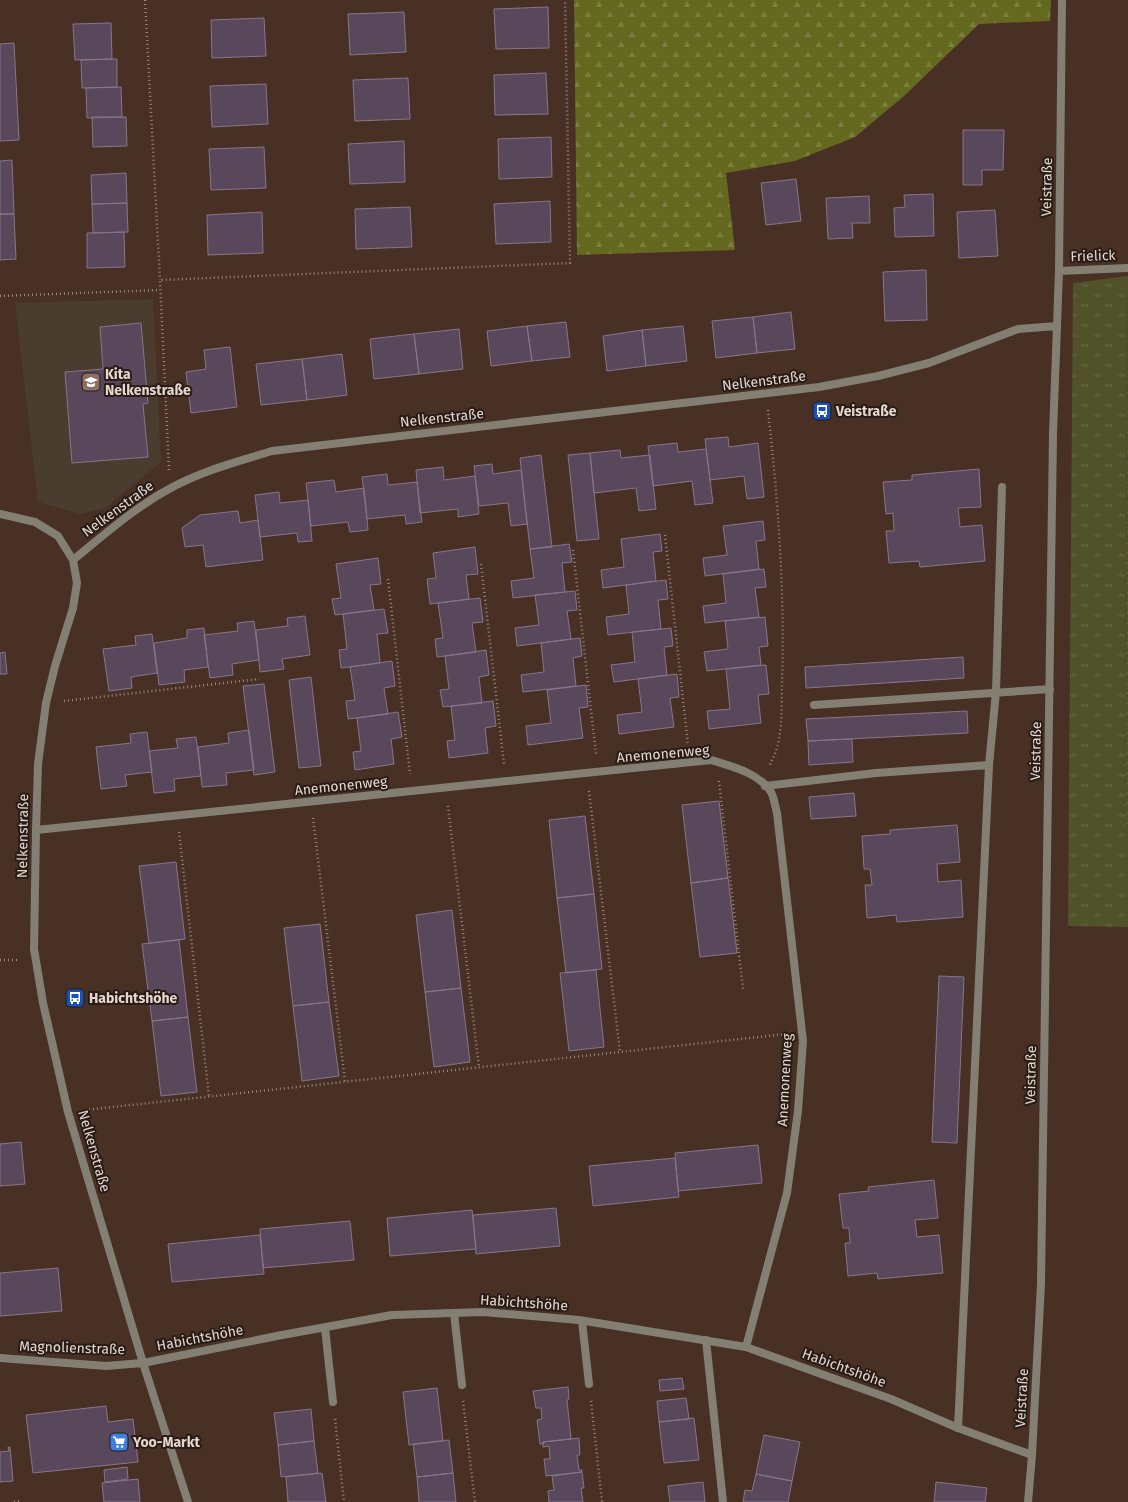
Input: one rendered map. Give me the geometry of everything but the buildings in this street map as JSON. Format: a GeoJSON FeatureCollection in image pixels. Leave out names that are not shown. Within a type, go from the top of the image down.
{"type":"FeatureCollection","features":[{"type":"Feature","properties":{"kind":"street","name":"Veistraße"},"geometry":{"type":"LineString","coordinates":[[1028,1502],[1041,1284],[1053,434],[1059,270],[1062,0]]}},
{"type":"Feature","properties":{"kind":"street","name":"Frielick"},"geometry":{"type":"LineString","coordinates":[[1059,270],[1128,268]]}},
{"type":"Feature","properties":{"kind":"street","name":"Nelkenstraße"},"geometry":{"type":"LineString","coordinates":[[143,1363],[68,1112],[43,1003],[34,949],[38,764],[46,702],[55,666],[73,608],[77,583],[74,560],[138,509],[170,488],[215,469],[272,451],[819,387],[878,376],[929,363],[1018,330],[1057,326]]}},
{"type":"Feature","properties":{"kind":"street"},"geometry":{"type":"LineString","coordinates":[[958,1428],[989,764],[996,692],[1002,487]]}},
{"type":"Feature","properties":{"kind":"street"},"geometry":{"type":"LineString","coordinates":[[0,514],[35,522],[58,536],[74,560]]}},
{"type":"Feature","properties":{"kind":"street"},"geometry":{"type":"LineString","coordinates":[[814,705],[1050,689]]}},
{"type":"Feature","properties":{"kind":"street","name":"Anemonenweg"},"geometry":{"type":"LineString","coordinates":[[36,830],[711,760],[732,766],[756,777],[771,792],[778,813],[803,1041],[798,1111],[787,1193],[746,1347]]}},
{"type":"Feature","properties":{"kind":"street"},"geometry":{"type":"LineString","coordinates":[[762,784],[989,764]]}},
{"type":"Feature","properties":{"kind":"street","name":"Habichtshöhe"},"geometry":{"type":"LineString","coordinates":[[188,1502],[143,1363],[392,1315],[483,1312],[582,1321],[746,1347],[891,1399],[958,1428],[1032,1455]]}},
{"type":"Feature","properties":{"kind":"street"},"geometry":{"type":"LineString","coordinates":[[454,1313],[462,1385]]}},
{"type":"Feature","properties":{"kind":"street"},"geometry":{"type":"LineString","coordinates":[[582,1321],[589,1384]]}},
{"type":"Feature","properties":{"kind":"street"},"geometry":{"type":"LineString","coordinates":[[324,1328],[333,1402]]}},
{"type":"Feature","properties":{"kind":"street"},"geometry":{"type":"LineString","coordinates":[[706,1340],[723,1502]]}},
{"type":"Feature","properties":{"kind":"street","name":"Magnolienstraße"},"geometry":{"type":"LineString","coordinates":[[0,1358],[106,1366],[143,1363]]}},
{"type":"Feature","properties":{"kind":"path"},"geometry":{"type":"LineString","coordinates":[[145,0],[170,488]]}},
{"type":"Feature","properties":{"kind":"path"},"geometry":{"type":"LineString","coordinates":[[160,280],[570,263],[565,0]]}},
{"type":"Feature","properties":{"kind":"path"},"geometry":{"type":"LineString","coordinates":[[0,296],[160,290]]}},
{"type":"Feature","properties":{"kind":"path"},"geometry":{"type":"LineString","coordinates":[[762,784],[774,758],[780,734],[783,606],[777,502],[767,393]]}},
{"type":"Feature","properties":{"kind":"path"},"geometry":{"type":"LineString","coordinates":[[665,535],[690,763]]}},
{"type":"Feature","properties":{"kind":"path"},"geometry":{"type":"LineString","coordinates":[[573,550],[598,772]]}},
{"type":"Feature","properties":{"kind":"path"},"geometry":{"type":"LineString","coordinates":[[482,564],[506,782]]}},
{"type":"Feature","properties":{"kind":"path"},"geometry":{"type":"LineString","coordinates":[[388,579],[412,792]]}},
{"type":"Feature","properties":{"kind":"path"},"geometry":{"type":"LineString","coordinates":[[46,702],[259,679]]}},
{"type":"Feature","properties":{"kind":"path"},"geometry":{"type":"LineString","coordinates":[[717,762],[743,989]]}},
{"type":"Feature","properties":{"kind":"path"},"geometry":{"type":"LineString","coordinates":[[587,774],[620,1052]]}},
{"type":"Feature","properties":{"kind":"path"},"geometry":{"type":"LineString","coordinates":[[446,788],[479,1067]]}},
{"type":"Feature","properties":{"kind":"path"},"geometry":{"type":"LineString","coordinates":[[311,802],[345,1081]]}},
{"type":"Feature","properties":{"kind":"path"},"geometry":{"type":"LineString","coordinates":[[177,816],[209,1096]]}},
{"type":"Feature","properties":{"kind":"path"},"geometry":{"type":"LineString","coordinates":[[68,1112],[802,1033]]}},
{"type":"Feature","properties":{"kind":"path"},"geometry":{"type":"LineString","coordinates":[[589,1384],[602,1502]]}},
{"type":"Feature","properties":{"kind":"path"},"geometry":{"type":"LineString","coordinates":[[462,1385],[475,1502]]}},
{"type":"Feature","properties":{"kind":"path"},"geometry":{"type":"LineString","coordinates":[[333,1402],[344,1502]]}},
{"type":"Feature","properties":{"kind":"path"},"geometry":{"type":"LineString","coordinates":[[14,1502],[19,1501]]}},
{"type":"Feature","properties":{"kind":"shaded area","name":"Kita Nelkenstraße"},"geometry":{"type":"Polygon","coordinates":[[[153,299],[161,462],[105,508],[80,514],[38,502],[15,303],[153,299]]]}},
{"type":"Feature","properties":{"kind":"green space"},"geometry":{"type":"Polygon","coordinates":[[[574,0],[1051,0],[1050,21],[979,24],[903,97],[855,137],[795,161],[726,173],[735,250],[577,255],[574,0]]]}},
{"type":"Feature","properties":{"kind":"green space"},"geometry":{"type":"Polygon","coordinates":[[[1128,276],[1124,829],[1128,829],[1128,927],[1068,926],[1073,283],[1128,276]]]}},
{"type":"Feature","properties":{"kind":"green space"},"geometry":{"type":"Polygon","coordinates":[[[1128,283],[1128,829],[1124,829],[1128,283]]]}},
{"type":"Feature","properties":{"kind":"place","name":"Kita Nelkenstraße"},"geometry":{"type":"Point","coordinates":[91,382]}},
{"type":"Feature","properties":{"kind":"place","name":"Veistraße"},"geometry":{"type":"Point","coordinates":[822,411]}},
{"type":"Feature","properties":{"kind":"place","name":"Habichtshöhe"},"geometry":{"type":"Point","coordinates":[75,998]}},
{"type":"Feature","properties":{"kind":"place","name":"Yoo-Markt"},"geometry":{"type":"Point","coordinates":[119,1442]}}]}
